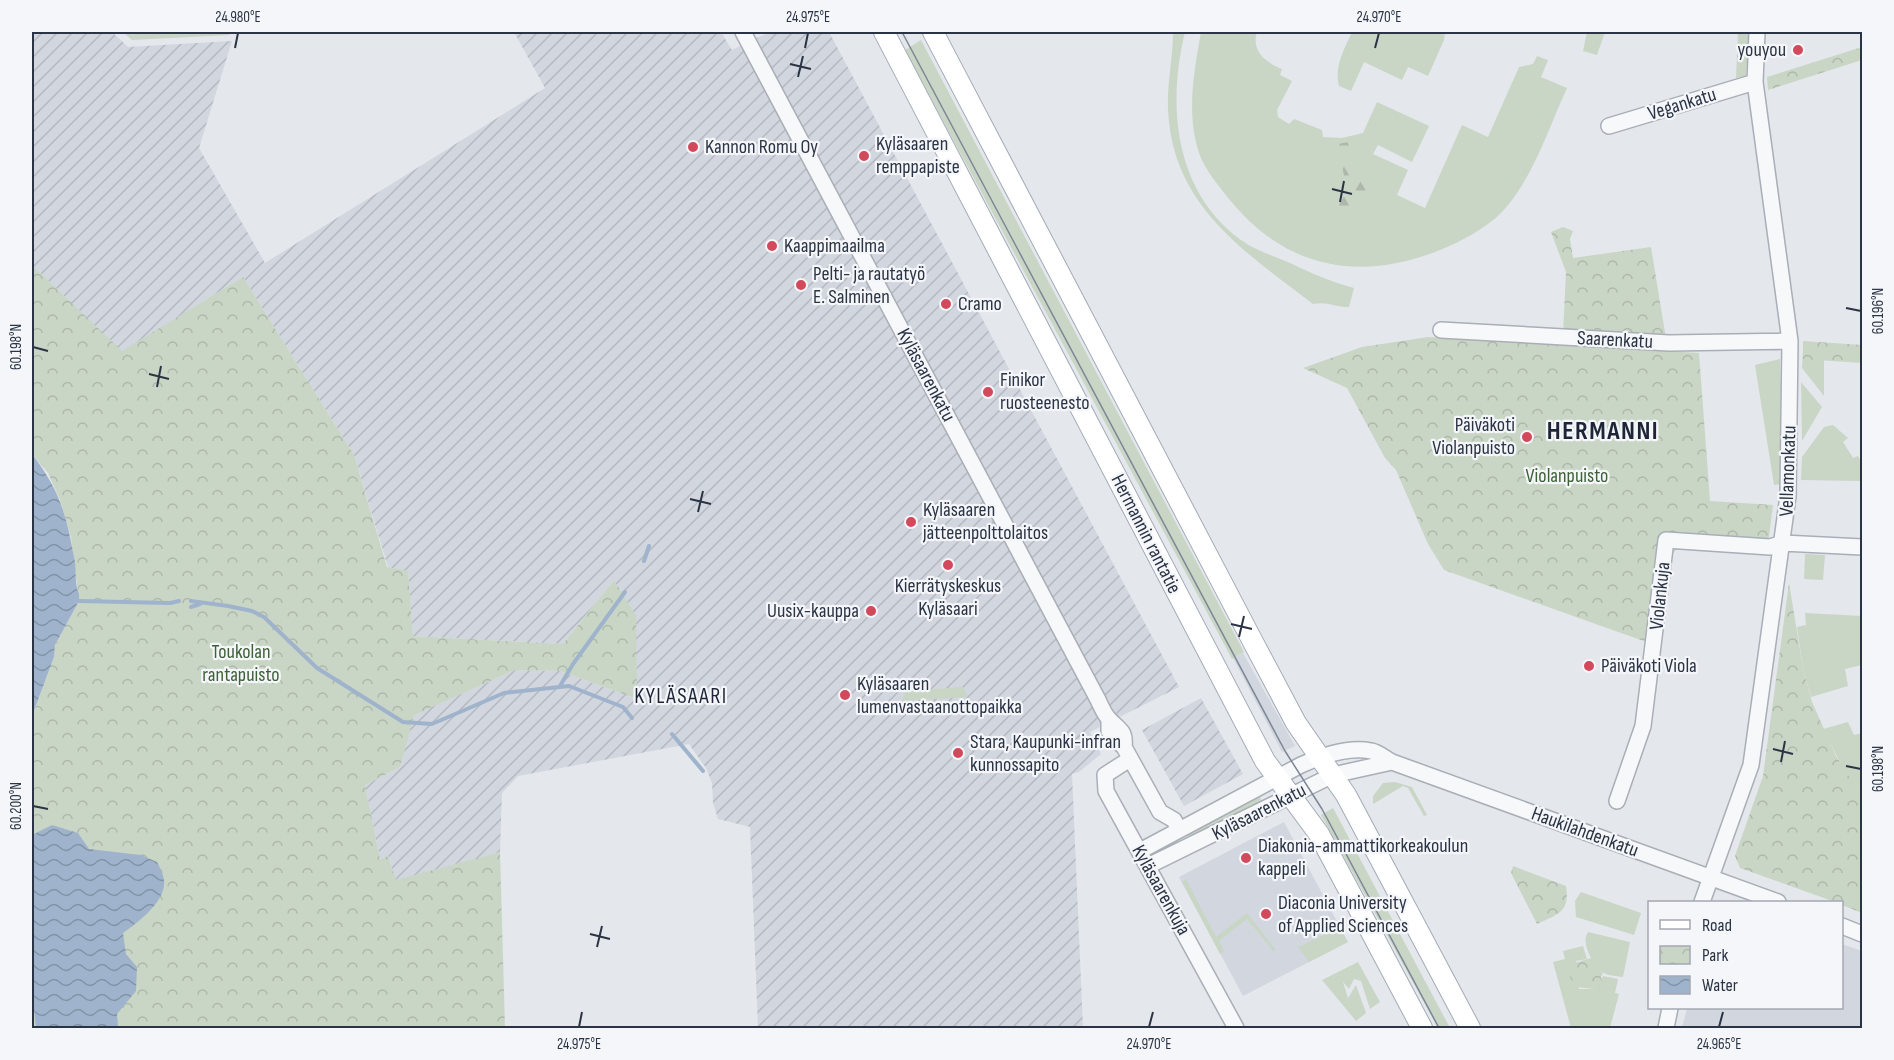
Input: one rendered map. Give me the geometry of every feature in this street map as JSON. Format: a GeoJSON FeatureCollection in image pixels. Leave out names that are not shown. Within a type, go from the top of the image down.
{"type":"FeatureCollection","features":[{"type":"Feature","properties":{"kind":"main road","name":"Hermannin rantatie"},"geometry":{"type":"LineString","coordinates":[[884,32],[1276,778],[1319,834],[1422,1029]]}},
{"type":"Feature","properties":{"kind":"main road"},"geometry":{"type":"LineString","coordinates":[[933,32],[1296,723],[1334,774],[1470,1029]]}},
{"type":"Feature","properties":{"kind":"street","name":"Kyläsaarenkatu"},"geometry":{"type":"LineString","coordinates":[[743,32],[1109,719],[1119,726],[1125,736],[1127,753],[1160,812],[1160,828],[1165,837]]}},
{"type":"Feature","properties":{"kind":"street","name":"Vellamonkatu"},"geometry":{"type":"LineString","coordinates":[[1703,901],[1749,774],[1783,543],[1790,450],[1790,341],[1755,82],[1757,32]]}},
{"type":"Feature","properties":{"kind":"street","name":"Vegankatu"},"geometry":{"type":"LineString","coordinates":[[1609,126],[1755,82]]}},
{"type":"Feature","properties":{"kind":"street","name":"Saarenkatu"},"geometry":{"type":"LineString","coordinates":[[1441,330],[1669,343],[1790,341]]}},
{"type":"Feature","properties":{"kind":"street","name":"Violankuja"},"geometry":{"type":"LineString","coordinates":[[1617,801],[1643,726],[1666,540],[1770,548],[1783,543]]}},
{"type":"Feature","properties":{"kind":"street"},"geometry":{"type":"LineString","coordinates":[[1783,543],[1863,547]]}},
{"type":"Feature","properties":{"kind":"street","name":"Haukilahdenkatu"},"geometry":{"type":"LineString","coordinates":[[1320,757],[1344,752],[1372,751],[1392,762],[1773,901]]}},
{"type":"Feature","properties":{"kind":"street","name":"Kyläsaarenkuja"},"geometry":{"type":"LineString","coordinates":[[1127,753],[1106,775],[1104,784],[1236,1029]]}},
{"type":"Feature","properties":{"kind":"street","name":"Kyläsaarenkatu"},"geometry":{"type":"LineString","coordinates":[[1140,851],[1320,757]]}},
{"type":"Feature","properties":{"kind":"street"},"geometry":{"type":"LineString","coordinates":[[1334,774],[1392,762]]}},
{"type":"Feature","properties":{"kind":"street","name":"Kyläsaarenkatu"},"geometry":{"type":"LineString","coordinates":[[1148,866],[1334,774]]}},
{"type":"Feature","properties":{"kind":"street","name":"Kyläsaarenkatu"},"geometry":{"type":"LineString","coordinates":[[1160,812],[1174,820],[1179,830]]}},
{"type":"Feature","properties":{"kind":"street"},"geometry":{"type":"LineString","coordinates":[[1165,837],[1184,849]]}},
{"type":"Feature","properties":{"kind":"street"},"geometry":{"type":"LineString","coordinates":[[1843,926],[1863,934]]}},
{"type":"Feature","properties":{"kind":"street"},"geometry":{"type":"LineString","coordinates":[[1666,1029],[1670,1009]]}},
{"type":"Feature","properties":{"kind":"shaded area"},"geometry":{"type":"Polygon","coordinates":[[[32,32],[112,32],[128,47],[232,41],[199,148],[265,263],[545,88],[514,32],[721,32],[732,50],[770,32],[829,32],[1179,687],[1090,732],[1101,754],[1079,772],[1072,774],[1083,1028],[758,1028],[750,827],[718,819],[713,803],[712,783],[706,768],[689,744],[518,776],[502,793],[500,852],[396,881],[388,856],[380,859],[365,785],[400,767],[413,715],[515,670],[560,671],[637,699],[614,580],[563,644],[413,636],[408,572],[388,567],[354,455],[243,277],[122,352],[32,265],[32,32]]]}},
{"type":"Feature","properties":{"kind":"shaded area"},"geometry":{"type":"Polygon","coordinates":[[[1243,653],[1295,746],[1282,752],[1233,658],[1243,653]]]}},
{"type":"Feature","properties":{"kind":"shaded area"},"geometry":{"type":"Polygon","coordinates":[[[1201,698],[1243,774],[1184,806],[1142,730],[1201,698]]]}},
{"type":"Feature","properties":{"kind":"shaded area","name":"Diaconia University of Applied Sciences"},"geometry":{"type":"Polygon","coordinates":[[[1284,822],[1348,942],[1243,996],[1179,877],[1284,822]]]}},
{"type":"Feature","properties":{"kind":"shaded area"},"geometry":{"type":"Polygon","coordinates":[[[1843,944],[1862,951],[1862,1028],[1682,1028],[1687,1009],[1843,1009],[1843,944]]]}},
{"type":"Feature","properties":{"kind":"green space"},"geometry":{"type":"Polygon","coordinates":[[[123,32],[224,32],[230,35],[132,40],[123,32]]]}},
{"type":"Feature","properties":{"kind":"green space"},"geometry":{"type":"Polygon","coordinates":[[[1173,32],[1185,32],[1179,60],[1177,117],[1181,145],[1189,172],[1201,197],[1219,220],[1246,244],[1321,277],[1354,288],[1349,307],[1323,303],[1313,304],[1238,245],[1197,199],[1183,173],[1173,143],[1168,109],[1173,32]]]}},
{"type":"Feature","properties":{"kind":"green space"},"geometry":{"type":"Polygon","coordinates":[[[1201,32],[1257,32],[1256,45],[1261,55],[1282,69],[1280,75],[1292,81],[1277,110],[1278,117],[1289,124],[1294,119],[1322,130],[1323,137],[1342,138],[1363,133],[1377,102],[1429,126],[1412,162],[1378,145],[1373,154],[1408,170],[1397,195],[1425,208],[1462,125],[1488,137],[1519,67],[1533,64],[1537,56],[1548,60],[1541,77],[1567,88],[1523,184],[1502,212],[1488,224],[1457,243],[1410,260],[1380,266],[1352,267],[1325,263],[1299,254],[1274,241],[1251,222],[1229,199],[1205,165],[1195,138],[1192,108],[1201,32]]]}},
{"type":"Feature","properties":{"kind":"green space"},"geometry":{"type":"Polygon","coordinates":[[[1352,32],[1445,32],[1444,40],[1428,76],[1408,67],[1402,80],[1364,62],[1351,91],[1339,86],[1338,72],[1352,32]]]}},
{"type":"Feature","properties":{"kind":"green space"},"geometry":{"type":"Polygon","coordinates":[[[1587,32],[1605,32],[1597,55],[1583,51],[1587,32]]]}},
{"type":"Feature","properties":{"kind":"green space"},"geometry":{"type":"Polygon","coordinates":[[[1738,32],[1749,32],[1746,76],[1736,78],[1738,32]]]}},
{"type":"Feature","properties":{"kind":"green space"},"geometry":{"type":"Polygon","coordinates":[[[921,40],[1244,652],[1232,659],[905,50],[921,40]]]}},
{"type":"Feature","properties":{"kind":"green space"},"geometry":{"type":"Polygon","coordinates":[[[1862,47],[1862,60],[1768,90],[1767,77],[1862,47]]]}},
{"type":"Feature","properties":{"kind":"green space"},"geometry":{"type":"Polygon","coordinates":[[[1349,142],[1363,183],[1378,186],[1370,206],[1357,212],[1330,213],[1325,201],[1337,194],[1332,183],[1344,176],[1338,144],[1349,142]]]}},
{"type":"Feature","properties":{"kind":"green space"},"geometry":{"type":"Polygon","coordinates":[[[1563,227],[1573,231],[1570,239],[1573,258],[1651,247],[1666,339],[1563,334],[1566,272],[1551,232],[1563,227]]]}},
{"type":"Feature","properties":{"kind":"green space","name":"Toukolan rantapuisto"},"geometry":{"type":"Polygon","coordinates":[[[32,265],[122,351],[243,277],[354,455],[387,567],[408,571],[413,636],[563,644],[614,580],[636,616],[637,699],[560,671],[515,670],[414,715],[400,767],[365,785],[380,859],[388,856],[396,880],[500,852],[505,1028],[32,1028],[32,716],[54,657],[55,645],[79,601],[71,537],[60,500],[48,473],[32,454],[32,265]]]}},
{"type":"Feature","properties":{"kind":"green space","name":"Violanpuisto"},"geometry":{"type":"Polygon","coordinates":[[[1428,337],[1699,353],[1710,501],[1773,505],[1767,552],[1679,547],[1669,557],[1652,644],[1444,570],[1428,544],[1396,470],[1385,458],[1347,388],[1303,368],[1362,347],[1428,337]]]}},
{"type":"Feature","properties":{"kind":"green space"},"geometry":{"type":"Polygon","coordinates":[[[1803,341],[1862,345],[1862,363],[1803,359],[1803,341]]]}},
{"type":"Feature","properties":{"kind":"green space"},"geometry":{"type":"Polygon","coordinates":[[[1803,349],[1824,350],[1824,396],[1802,368],[1803,349]]]}},
{"type":"Feature","properties":{"kind":"green space"},"geometry":{"type":"Polygon","coordinates":[[[1780,359],[1782,484],[1774,485],[1755,365],[1780,359]]]}},
{"type":"Feature","properties":{"kind":"green space"},"geometry":{"type":"Polygon","coordinates":[[[1801,382],[1822,407],[1802,441],[1801,382]]]}},
{"type":"Feature","properties":{"kind":"green space"},"geometry":{"type":"Polygon","coordinates":[[[1833,425],[1848,438],[1843,442],[1853,458],[1858,456],[1862,463],[1862,481],[1801,480],[1802,457],[1824,427],[1833,425]]]}},
{"type":"Feature","properties":{"kind":"green space"},"geometry":{"type":"Polygon","coordinates":[[[1805,554],[1825,555],[1823,580],[1804,579],[1805,554]]]}},
{"type":"Feature","properties":{"kind":"green space"},"geometry":{"type":"Polygon","coordinates":[[[1789,583],[1803,668],[1812,702],[1836,756],[1862,797],[1862,913],[1843,905],[1843,901],[1832,901],[1740,868],[1735,856],[1763,776],[1789,583]]]}},
{"type":"Feature","properties":{"kind":"green space"},"geometry":{"type":"Polygon","coordinates":[[[1805,613],[1862,616],[1862,665],[1845,669],[1848,686],[1811,697],[1803,668],[1797,627],[1806,625],[1805,613]]]}},
{"type":"Feature","properties":{"kind":"green space"},"geometry":{"type":"Polygon","coordinates":[[[963,687],[968,697],[902,701],[906,691],[963,687]]]}},
{"type":"Feature","properties":{"kind":"green space"},"geometry":{"type":"Polygon","coordinates":[[[1848,722],[1854,735],[1862,733],[1861,795],[1847,776],[1823,729],[1848,722]]]}},
{"type":"Feature","properties":{"kind":"green space"},"geometry":{"type":"Polygon","coordinates":[[[1395,782],[1412,787],[1427,815],[1424,816],[1408,788],[1403,786],[1373,804],[1373,796],[1383,783],[1395,782]]]}},
{"type":"Feature","properties":{"kind":"green space"},"geometry":{"type":"Polygon","coordinates":[[[1258,794],[1263,803],[1191,838],[1184,833],[1258,794]]]}},
{"type":"Feature","properties":{"kind":"green space"},"geometry":{"type":"Polygon","coordinates":[[[1333,808],[1450,1028],[1438,1028],[1321,815],[1333,808]]]}},
{"type":"Feature","properties":{"kind":"green space"},"geometry":{"type":"Polygon","coordinates":[[[1513,866],[1566,886],[1566,902],[1561,911],[1537,924],[1511,873],[1513,866]]]}},
{"type":"Feature","properties":{"kind":"green space"},"geometry":{"type":"Polygon","coordinates":[[[1186,879],[1216,937],[1247,913],[1276,950],[1273,951],[1247,919],[1219,941],[1224,951],[1220,954],[1182,882],[1186,879]]]}},
{"type":"Feature","properties":{"kind":"green space"},"geometry":{"type":"Polygon","coordinates":[[[1581,892],[1641,913],[1634,935],[1576,917],[1575,901],[1581,892]]]}},
{"type":"Feature","properties":{"kind":"green space"},"geometry":{"type":"Polygon","coordinates":[[[1341,930],[1348,942],[1309,962],[1298,947],[1324,935],[1341,930]]]}},
{"type":"Feature","properties":{"kind":"green space"},"geometry":{"type":"Polygon","coordinates":[[[1588,932],[1630,942],[1623,977],[1606,974],[1596,965],[1587,948],[1588,932]]]}},
{"type":"Feature","properties":{"kind":"green space"},"geometry":{"type":"Polygon","coordinates":[[[1583,946],[1587,959],[1576,961],[1579,989],[1594,989],[1595,994],[1603,976],[1618,979],[1615,993],[1619,994],[1610,1028],[1571,1028],[1553,962],[1565,959],[1563,951],[1583,946]]]}},
{"type":"Feature","properties":{"kind":"green space"},"geometry":{"type":"Polygon","coordinates":[[[1591,958],[1603,973],[1601,977],[1604,993],[1595,995],[1594,989],[1576,987],[1568,974],[1571,964],[1591,958]]]}},
{"type":"Feature","properties":{"kind":"green space"},"geometry":{"type":"Polygon","coordinates":[[[1358,962],[1380,1002],[1370,1009],[1361,981],[1354,979],[1349,989],[1343,982],[1348,998],[1356,985],[1366,1013],[1356,1021],[1322,980],[1358,962]]]}},
{"type":"Feature","properties":{"kind":"water"},"geometry":{"type":"Polygon","coordinates":[[[32,454],[55,490],[64,514],[75,562],[79,601],[55,645],[54,657],[32,716],[32,454]]]}},
{"type":"Feature","properties":{"kind":"water"},"geometry":{"type":"Polygon","coordinates":[[[52,825],[78,833],[89,849],[141,855],[157,862],[163,876],[164,888],[161,896],[150,911],[123,933],[126,954],[137,967],[136,991],[117,1014],[118,1028],[36,1028],[32,991],[32,835],[52,825]]]}},
{"type":"Feature","properties":{"kind":"waterway"},"geometry":{"type":"LineString","coordinates":[[644,561],[649,546]]}},
{"type":"Feature","properties":{"kind":"waterway"},"geometry":{"type":"LineString","coordinates":[[560,686],[573,664],[625,592]]}},
{"type":"Feature","properties":{"kind":"waterway"},"geometry":{"type":"LineString","coordinates":[[79,601],[170,603],[179,601]]}},
{"type":"Feature","properties":{"kind":"waterway"},"geometry":{"type":"LineString","coordinates":[[191,601],[252,611],[264,617],[317,668],[403,722],[432,724],[504,693],[569,686],[623,707],[632,718]]}},
{"type":"Feature","properties":{"kind":"waterway"},"geometry":{"type":"LineString","coordinates":[[191,607],[200,604]]}},
{"type":"Feature","properties":{"kind":"waterway"},"geometry":{"type":"LineString","coordinates":[[672,734],[703,771]]}},
{"type":"Feature","properties":{"kind":"tram line"},"geometry":{"type":"LineString","coordinates":[[902,32],[1285,751],[1322,809],[1439,1028]]}},
{"type":"Feature","properties":{"kind":"place","name":"youyou"},"geometry":{"type":"Point","coordinates":[1798,50]}},
{"type":"Feature","properties":{"kind":"place","name":"Kannon Romu Oy"},"geometry":{"type":"Point","coordinates":[693,147]}},
{"type":"Feature","properties":{"kind":"place","name":"Kyläsaaren remppapiste"},"geometry":{"type":"Point","coordinates":[864,156]}},
{"type":"Feature","properties":{"kind":"place","name":"Kaappimaailma"},"geometry":{"type":"Point","coordinates":[772,246]}},
{"type":"Feature","properties":{"kind":"place","name":"Pelti- ja rautatyö E. Salminen"},"geometry":{"type":"Point","coordinates":[801,285]}},
{"type":"Feature","properties":{"kind":"place","name":"Cramo"},"geometry":{"type":"Point","coordinates":[946,304]}},
{"type":"Feature","properties":{"kind":"place","name":"Finikor ruosteenesto"},"geometry":{"type":"Point","coordinates":[988,392]}},
{"type":"Feature","properties":{"kind":"place","name":"Päiväkoti Violanpuisto"},"geometry":{"type":"Point","coordinates":[1527,437]}},
{"type":"Feature","properties":{"kind":"place","name":"Kyläsaaren jätteenpolttolaitos"},"geometry":{"type":"Point","coordinates":[911,522]}},
{"type":"Feature","properties":{"kind":"place","name":"Kierrätyskeskus Kyläsaari"},"geometry":{"type":"Point","coordinates":[948,565]}},
{"type":"Feature","properties":{"kind":"place","name":"Uusix-kauppa"},"geometry":{"type":"Point","coordinates":[871,611]}},
{"type":"Feature","properties":{"kind":"place","name":"Päiväkoti Viola"},"geometry":{"type":"Point","coordinates":[1589,666]}},
{"type":"Feature","properties":{"kind":"place","name":"Kyläsaaren lumenvastaanottopaikka"},"geometry":{"type":"Point","coordinates":[845,695]}},
{"type":"Feature","properties":{"kind":"place","name":"Stara, Kaupunki-infran kunnossapito"},"geometry":{"type":"Point","coordinates":[958,753]}},
{"type":"Feature","properties":{"kind":"place","name":"Diakonia-ammattikorkeakoulun kappeli"},"geometry":{"type":"Point","coordinates":[1246,858]}},
{"type":"Feature","properties":{"kind":"place","name":"Diaconia University of Applied Sciences"},"geometry":{"type":"Point","coordinates":[1266,914]}},
{"type":"Feature","properties":{"kind":"district","name":"HERMANNI"},"geometry":{"type":"Point","coordinates":[1603,431]}},
{"type":"Feature","properties":{"kind":"district","name":"KYLÄSAARI"},"geometry":{"type":"Point","coordinates":[681,696]}}]}
